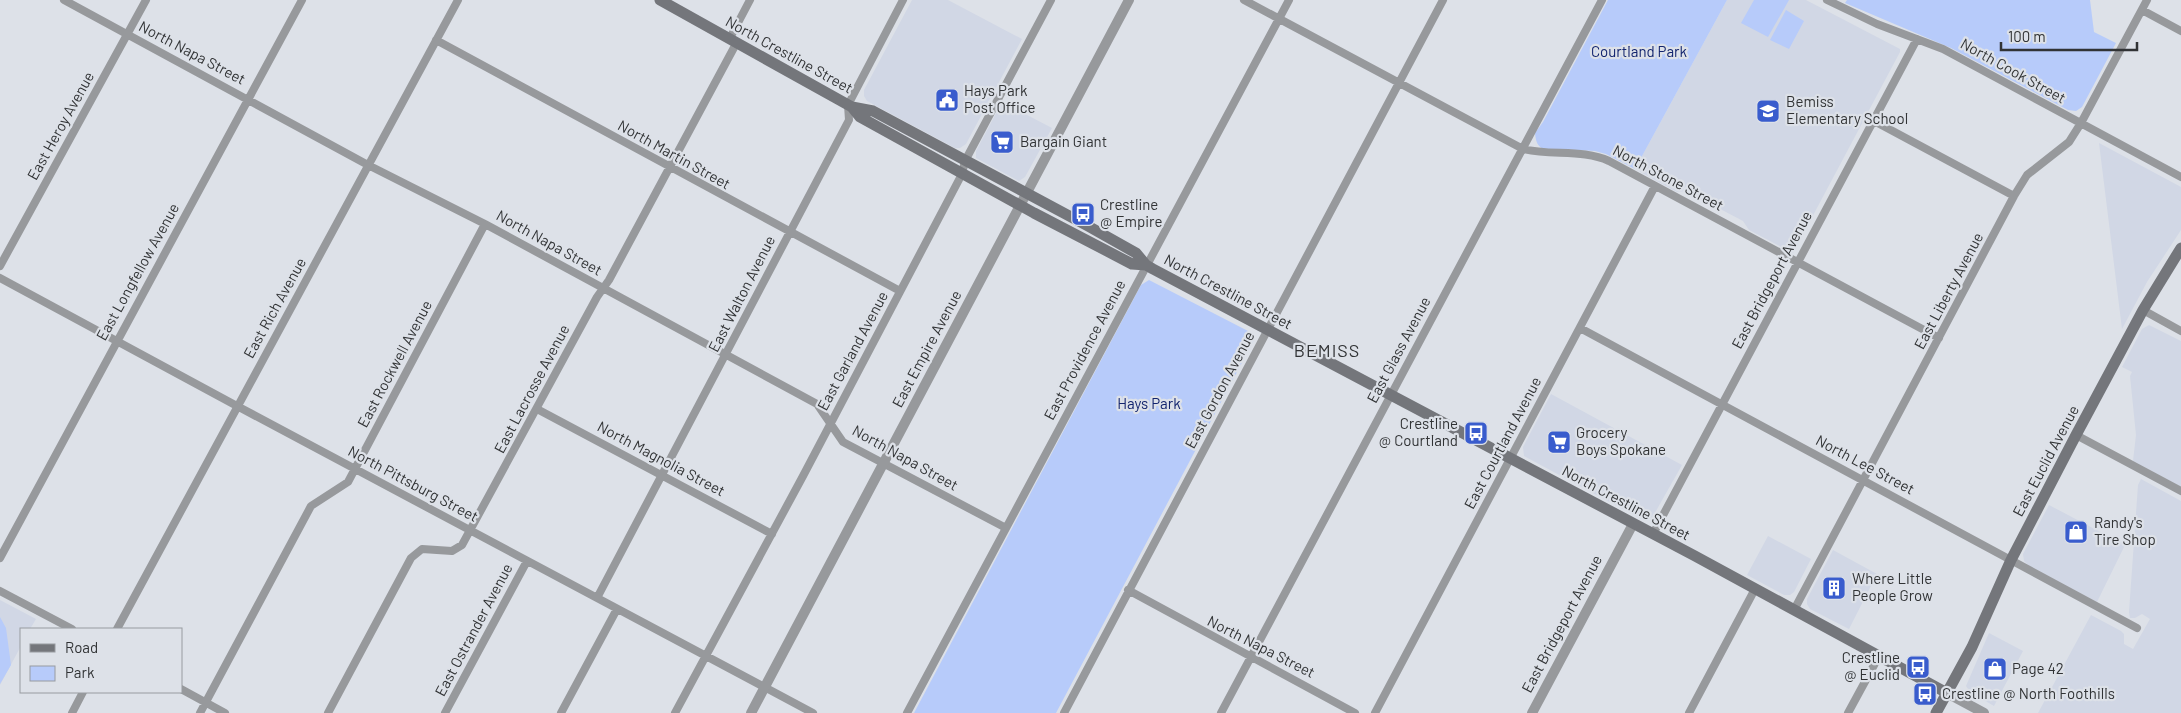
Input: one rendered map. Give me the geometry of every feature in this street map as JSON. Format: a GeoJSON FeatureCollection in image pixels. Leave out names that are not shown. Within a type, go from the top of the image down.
{"type":"FeatureCollection","features":[{"type":"Feature","properties":{"kind":"main road","name":"North Crestline Street"},"geometry":{"type":"LineString","coordinates":[[660,0],[850,106],[872,111],[1027,193],[1136,253],[1146,265],[1653,534],[1947,693]]}},
{"type":"Feature","properties":{"kind":"main road","name":"North Crestline Street"},"geometry":{"type":"LineString","coordinates":[[850,106],[860,117],[962,174],[1132,264],[1146,265]]}},
{"type":"Feature","properties":{"kind":"main road","name":"East Euclid Avenue"},"geometry":{"type":"LineString","coordinates":[[1936,713],[1972,647],[2011,560],[2076,435],[2143,310],[2181,248]]}},
{"type":"Feature","properties":{"kind":"street","name":"North Napa Street"},"geometry":{"type":"LineString","coordinates":[[64,0],[368,165],[485,224],[817,404],[843,442],[1006,528]]}},
{"type":"Feature","properties":{"kind":"street","name":"East Heroy Avenue"},"geometry":{"type":"LineString","coordinates":[[0,266],[146,0]]}},
{"type":"Feature","properties":{"kind":"street","name":"East Longfellow Avenue"},"geometry":{"type":"LineString","coordinates":[[0,558],[302,0]]}},
{"type":"Feature","properties":{"kind":"street","name":"East Rich Avenue"},"geometry":{"type":"LineString","coordinates":[[118,628],[458,0]]}},
{"type":"Feature","properties":{"kind":"street","name":"East Lacrosse Avenue"},"geometry":{"type":"LineString","coordinates":[[328,713],[411,558],[422,549],[452,551],[462,545],[471,531],[670,168],[734,40],[750,0]]}},
{"type":"Feature","properties":{"kind":"street","name":"East Walton Avenue"},"geometry":{"type":"LineString","coordinates":[[597,598],[849,120],[850,106],[903,0]]}},
{"type":"Feature","properties":{"kind":"street","name":"East Garland Avenue"},"geometry":{"type":"LineString","coordinates":[[675,713],[831,423],[962,174],[965,160],[1051,0]]}},
{"type":"Feature","properties":{"kind":"street","name":"East Empire Avenue"},"geometry":{"type":"LineString","coordinates":[[750,713],[1130,0]]}},
{"type":"Feature","properties":{"kind":"street","name":"North Stone Street"},"geometry":{"type":"LineString","coordinates":[[1244,0],[1523,149],[1539,153],[1598,156],[1939,338]]}},
{"type":"Feature","properties":{"kind":"street","name":"East Providence Avenue"},"geometry":{"type":"LineString","coordinates":[[907,713],[1288,0]]}},
{"type":"Feature","properties":{"kind":"street","name":"East Gordon Avenue"},"geometry":{"type":"LineString","coordinates":[[1064,713],[1444,0]]}},
{"type":"Feature","properties":{"kind":"street","name":"East Glass Avenue"},"geometry":{"type":"LineString","coordinates":[[1221,713],[1602,0]]}},
{"type":"Feature","properties":{"kind":"street","name":"North Cook Street"},"geometry":{"type":"LineString","coordinates":[[1827,0],[1877,24],[1944,49],[2181,177]]}},
{"type":"Feature","properties":{"kind":"street","name":"East Liberty Avenue"},"geometry":{"type":"LineString","coordinates":[[1794,610],[2014,196],[2027,175],[2069,142],[2081,124],[2147,0]]}},
{"type":"Feature","properties":{"kind":"street"},"geometry":{"type":"LineString","coordinates":[[2142,10],[2181,31]]}},
{"type":"Feature","properties":{"kind":"street","name":"East Bridgeport Avenue"},"geometry":{"type":"LineString","coordinates":[[1653,534],[1917,39]]}},
{"type":"Feature","properties":{"kind":"street","name":"North Martin Street"},"geometry":{"type":"LineString","coordinates":[[436,40],[789,233],[900,291]]}},
{"type":"Feature","properties":{"kind":"street"},"geometry":{"type":"LineString","coordinates":[[1874,120],[2014,196]]}},
{"type":"Feature","properties":{"kind":"street","name":"East Courtland Avenue"},"geometry":{"type":"LineString","coordinates":[[1375,713],[1655,186]]}},
{"type":"Feature","properties":{"kind":"street","name":"East Rockwell Avenue"},"geometry":{"type":"LineString","coordinates":[[200,713],[311,506],[348,482],[485,224]]}},
{"type":"Feature","properties":{"kind":"street","name":"North Pittsburg Street"},"geometry":{"type":"LineString","coordinates":[[0,278],[813,713]]}},
{"type":"Feature","properties":{"kind":"street"},"geometry":{"type":"LineString","coordinates":[[2143,310],[2181,331]]}},
{"type":"Feature","properties":{"kind":"street","name":"North Lee Street"},"geometry":{"type":"LineString","coordinates":[[1580,328],[2137,628]]}},
{"type":"Feature","properties":{"kind":"street","name":"North Magnolia Street"},"geometry":{"type":"LineString","coordinates":[[537,409],[772,534]]}},
{"type":"Feature","properties":{"kind":"street"},"geometry":{"type":"LineString","coordinates":[[2076,435],[2181,491]]}},
{"type":"Feature","properties":{"kind":"street","name":"East Bridgeport Avenue"},"geometry":{"type":"LineString","coordinates":[[1532,713],[1632,524]]}},
{"type":"Feature","properties":{"kind":"street","name":"East Ostrander Avenue"},"geometry":{"type":"LineString","coordinates":[[445,713],[527,561]]}},
{"type":"Feature","properties":{"kind":"street"},"geometry":{"type":"LineString","coordinates":[[1689,713],[1755,589]]}},
{"type":"Feature","properties":{"kind":"street","name":"North Napa Street"},"geometry":{"type":"LineString","coordinates":[[1128,590],[1250,658],[1355,713]]}},
{"type":"Feature","properties":{"kind":"street"},"geometry":{"type":"LineString","coordinates":[[0,591],[70,628]]}},
{"type":"Feature","properties":{"kind":"street"},"geometry":{"type":"LineString","coordinates":[[561,713],[617,608]]}},
{"type":"Feature","properties":{"kind":"street"},"geometry":{"type":"LineString","coordinates":[[1848,713],[1879,656]]}},
{"type":"Feature","properties":{"kind":"street"},"geometry":{"type":"LineString","coordinates":[[182,690],[225,713]]}},
{"type":"Feature","properties":{"kind":"street"},"geometry":{"type":"LineString","coordinates":[[72,713],[82,693]]}},
{"type":"Feature","properties":{"kind":"street","name":"North Crestline Street"},"geometry":{"type":"LineString","coordinates":[[1947,693],[1984,713]]}},
{"type":"Feature","properties":{"kind":"shaded area"},"geometry":{"type":"Polygon","coordinates":[[[912,0],[948,0],[1022,39],[966,144],[960,148],[955,148],[867,101],[864,96],[864,90],[912,0]]]}},
{"type":"Feature","properties":{"kind":"shaded area","name":"Bemiss Elementary School"},"geometry":{"type":"Polygon","coordinates":[[[1727,0],[1806,0],[1900,49],[1793,253],[1749,230],[1743,221],[1686,191],[1677,192],[1635,169],[1727,0]]]}},
{"type":"Feature","properties":{"kind":"shaded area"},"geometry":{"type":"Polygon","coordinates":[[[1002,102],[1052,128],[1025,177],[1019,181],[976,158],[976,151],[1002,102]]]}},
{"type":"Feature","properties":{"kind":"shaded area"},"geometry":{"type":"Polygon","coordinates":[[[2099,143],[2181,187],[2181,230],[2147,282],[2122,329],[2099,143]]]}},
{"type":"Feature","properties":{"kind":"shaded area"},"geometry":{"type":"Polygon","coordinates":[[[2149,325],[2181,341],[2181,487],[2133,461],[2136,435],[2130,376],[2132,372],[2122,367],[2142,329],[2149,325]]]}},
{"type":"Feature","properties":{"kind":"shaded area"},"geometry":{"type":"Polygon","coordinates":[[[1551,394],[1682,465],[1652,518],[1643,520],[1524,456],[1523,447],[1551,394]]]}},
{"type":"Feature","properties":{"kind":"shaded area"},"geometry":{"type":"Polygon","coordinates":[[[2141,479],[2181,501],[2181,713],[2038,713],[2091,615],[2121,631],[2124,634],[2124,644],[2133,649],[2150,619],[2142,614],[2135,618],[2130,618],[2129,612],[2138,485],[2141,479]]]}},
{"type":"Feature","properties":{"kind":"shaded area"},"geometry":{"type":"Polygon","coordinates":[[[2049,505],[2125,545],[2097,602],[2029,566],[2024,561],[2023,554],[2049,505]]]}},
{"type":"Feature","properties":{"kind":"shaded area"},"geometry":{"type":"Polygon","coordinates":[[[1768,536],[1811,559],[1794,592],[1790,595],[1784,595],[1747,575],[1768,536]]]}},
{"type":"Feature","properties":{"kind":"shaded area"},"geometry":{"type":"Polygon","coordinates":[[[1833,550],[1877,574],[1849,629],[1810,609],[1807,604],[1807,599],[1833,550]]]}},
{"type":"Feature","properties":{"kind":"shaded area"},"geometry":{"type":"Polygon","coordinates":[[[0,600],[36,619],[31,628],[20,628],[20,648],[0,685],[0,600]]]}},
{"type":"Feature","properties":{"kind":"shaded area"},"geometry":{"type":"Polygon","coordinates":[[[1989,633],[2023,651],[1994,706],[1970,692],[1966,686],[1989,633]]]}},
{"type":"Feature","properties":{"kind":"green space","name":"Courtland Park"},"geometry":{"type":"Polygon","coordinates":[[[1608,0],[1727,0],[1635,169],[1606,154],[1595,151],[1545,150],[1536,141],[1535,136],[1608,0]]]}},
{"type":"Feature","properties":{"kind":"green space"},"geometry":{"type":"Polygon","coordinates":[[[1754,0],[1789,0],[1768,37],[1741,23],[1754,0]]]}},
{"type":"Feature","properties":{"kind":"green space"},"geometry":{"type":"Polygon","coordinates":[[[1847,0],[2090,0],[2094,32],[2116,43],[2082,107],[2076,111],[2068,110],[1951,48],[1845,3],[1847,0]]]}},
{"type":"Feature","properties":{"kind":"green space"},"geometry":{"type":"Polygon","coordinates":[[[1786,10],[1804,21],[1789,49],[1770,40],[1786,10]]]}},
{"type":"Feature","properties":{"kind":"green space","name":"Hays Park"},"geometry":{"type":"Polygon","coordinates":[[[1149,280],[1248,331],[1254,340],[1056,713],[914,713],[1141,285],[1149,280]]]}},
{"type":"Feature","properties":{"kind":"green space"},"geometry":{"type":"Polygon","coordinates":[[[0,617],[6,628],[11,665],[0,684],[0,617]]]}},
{"type":"Feature","properties":{"kind":"place","name":"Hays Park Post Office"},"geometry":{"type":"Point","coordinates":[947,100]}},
{"type":"Feature","properties":{"kind":"place","name":"Bemiss Elementary School"},"geometry":{"type":"Point","coordinates":[1768,111]}},
{"type":"Feature","properties":{"kind":"place","name":"Bargain Giant"},"geometry":{"type":"Point","coordinates":[1002,142]}},
{"type":"Feature","properties":{"kind":"place","name":"Crestline @ Empire"},"geometry":{"type":"Point","coordinates":[1083,214]}},
{"type":"Feature","properties":{"kind":"place","name":"Crestline @ Courtland"},"geometry":{"type":"Point","coordinates":[1476,433]}},
{"type":"Feature","properties":{"kind":"place","name":"Grocery Boys Spokane"},"geometry":{"type":"Point","coordinates":[1559,442]}},
{"type":"Feature","properties":{"kind":"place","name":"Randy's Tire Shop"},"geometry":{"type":"Point","coordinates":[2076,532]}},
{"type":"Feature","properties":{"kind":"place","name":"Where Little People Grow"},"geometry":{"type":"Point","coordinates":[1834,588]}},
{"type":"Feature","properties":{"kind":"place","name":"Crestline @ Euclid"},"geometry":{"type":"Point","coordinates":[1918,667]}},
{"type":"Feature","properties":{"kind":"place","name":"Page 42"},"geometry":{"type":"Point","coordinates":[1995,669]}},
{"type":"Feature","properties":{"kind":"place","name":"Crestline @ North Foothills"},"geometry":{"type":"Point","coordinates":[1925,694]}},
{"type":"Feature","properties":{"kind":"district","name":"BEMISS"},"geometry":{"type":"Point","coordinates":[1327,351]}}]}
